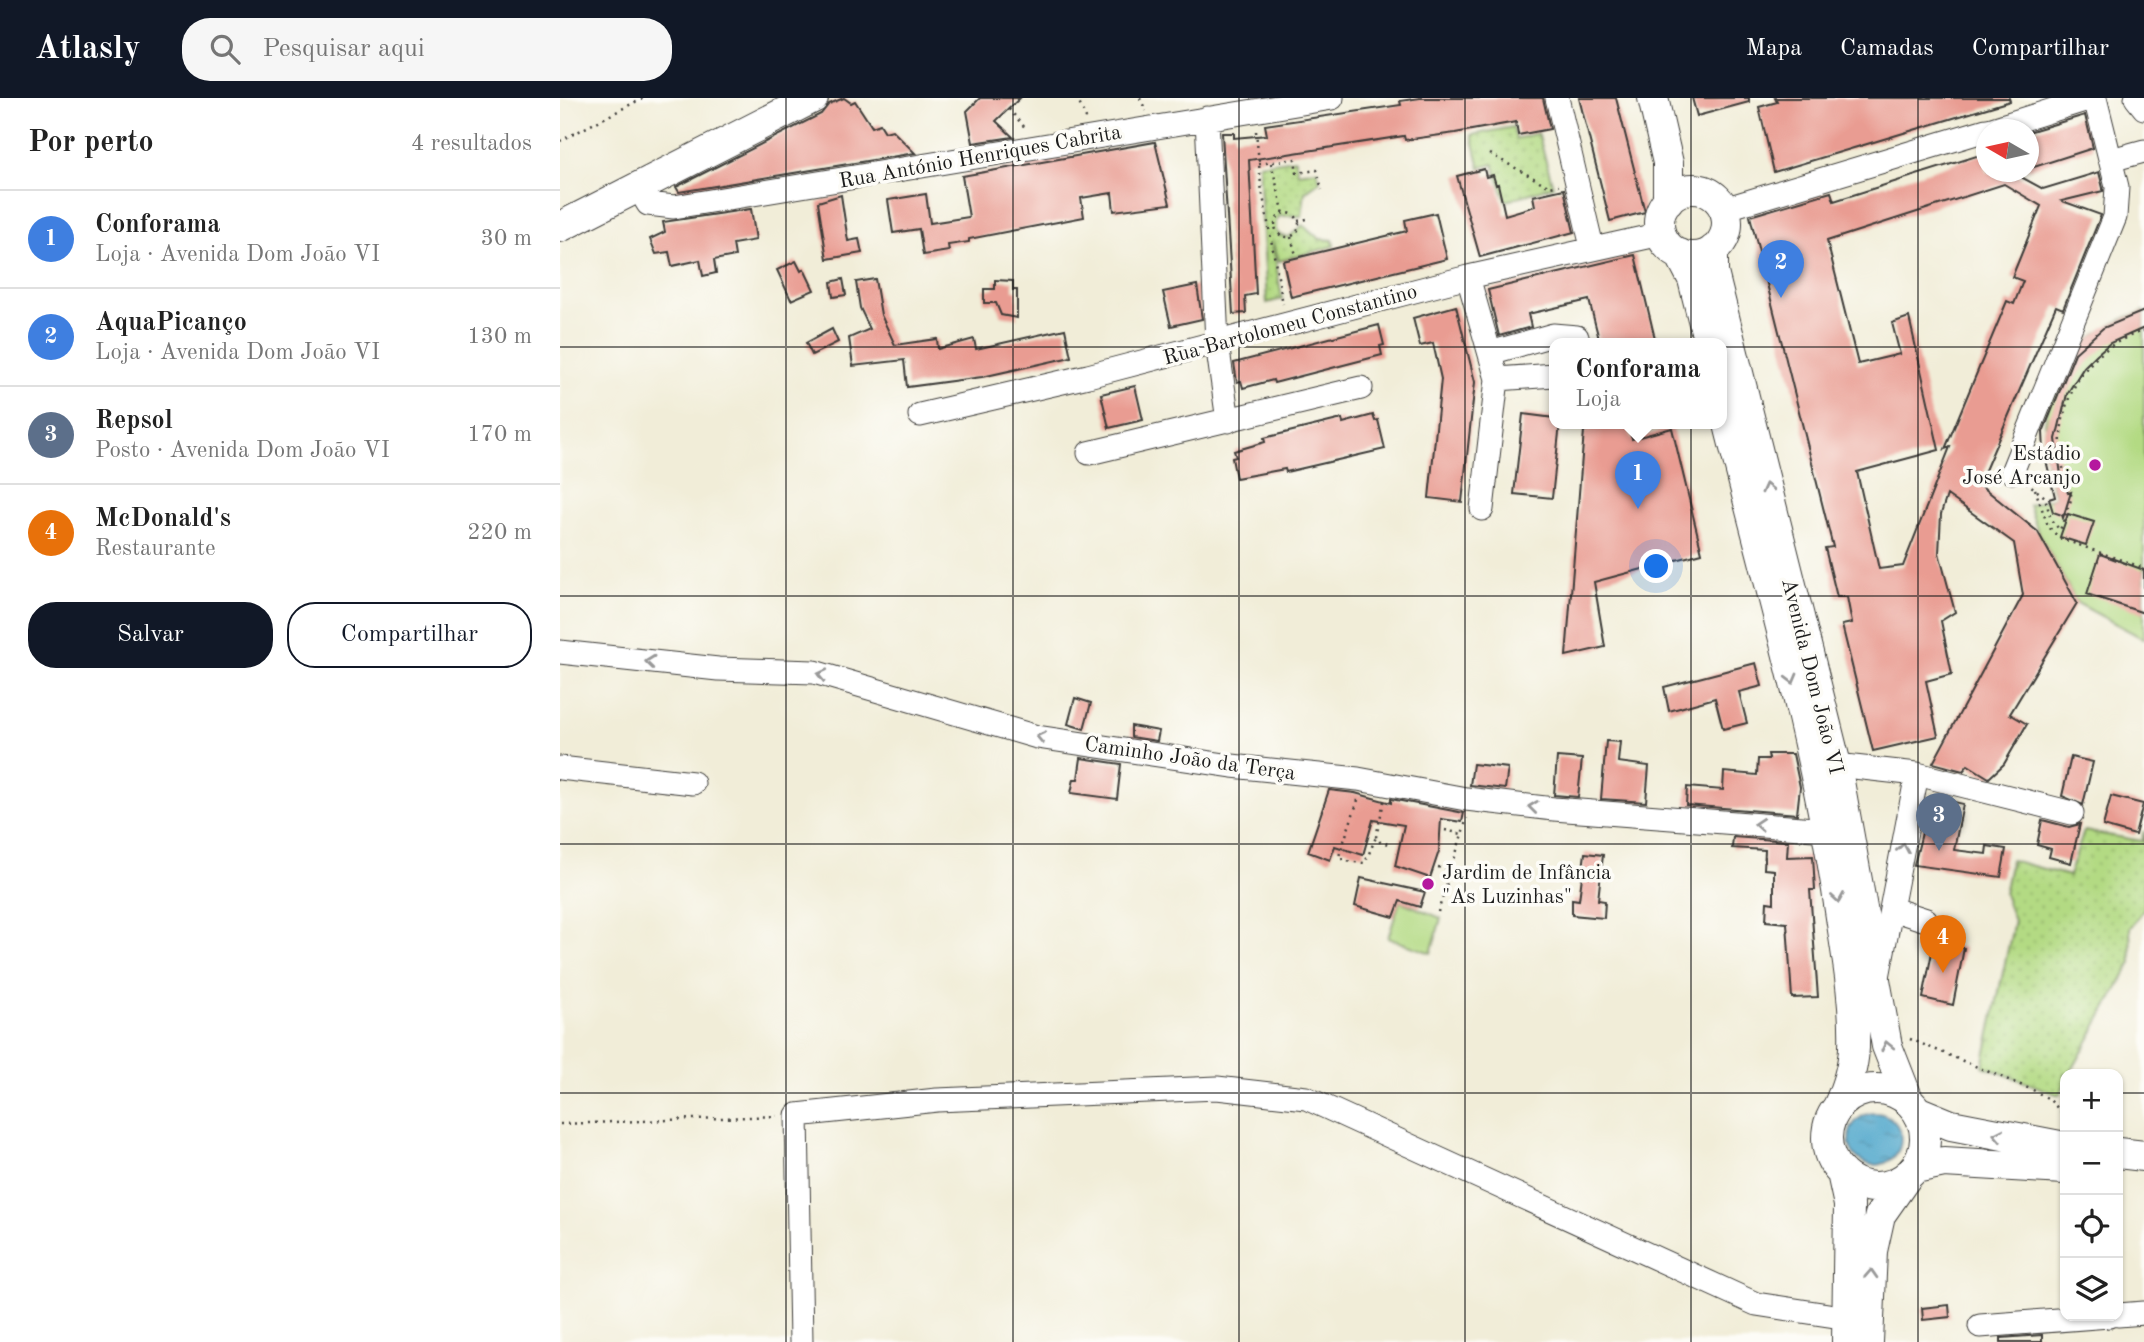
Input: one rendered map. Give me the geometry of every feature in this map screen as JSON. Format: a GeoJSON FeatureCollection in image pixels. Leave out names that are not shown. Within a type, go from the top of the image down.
{"type":"FeatureCollection","features":[{"type":"Feature","properties":{"kind":"main road"},"geometry":{"type":"LineString","coordinates":[[1653,98],[1668,163],[1668,201],[1659,222],[1693,279],[1708,338]]}},
{"type":"Feature","properties":{"kind":"main road"},"geometry":{"type":"LineString","coordinates":[[1667,98],[1685,161],[1697,189]]}},
{"type":"Feature","properties":{"kind":"main road"},"geometry":{"type":"LineString","coordinates":[[560,227],[800,101]]}},
{"type":"Feature","properties":{"kind":"main road"},"geometry":{"type":"LineString","coordinates":[[1668,201],[1686,190],[1709,192],[1724,209],[1726,230],[1713,250],[1699,257],[1671,244]]}},
{"type":"Feature","properties":{"kind":"main road","name":"Avenida Dom João VI"},"geometry":{"type":"LineString","coordinates":[[1713,250],[1713,273],[1836,765],[1891,1062],[1924,1128],[1925,1142],[1912,1171],[1880,1216],[1872,1251],[1868,1342]]}},
{"type":"Feature","properties":{"kind":"main road","name":"Avenida Dom João VI"},"geometry":{"type":"LineString","coordinates":[[1727,416],[1810,745],[1827,830],[1845,947],[1854,1040],[1847,1085],[1830,1123],[1828,1139],[1832,1157],[1842,1172],[1849,1205],[1847,1330]]}},
{"type":"Feature","properties":{"kind":"main road"},"geometry":{"type":"LineString","coordinates":[[1837,1109],[1851,1096],[1873,1089],[1891,1092],[1951,1125],[2060,1146]]}},
{"type":"Feature","properties":{"kind":"main road"},"geometry":{"type":"LineString","coordinates":[[2123,1154],[2144,1156]]}},
{"type":"Feature","properties":{"kind":"main road"},"geometry":{"type":"LineString","coordinates":[[1842,1172],[1861,1185],[1875,1187],[1893,1184],[1912,1171],[1944,1162],[2060,1169]]}},
{"type":"Feature","properties":{"kind":"main road"},"geometry":{"type":"LineString","coordinates":[[2123,1173],[2144,1175]]}},
{"type":"Feature","properties":{"kind":"street","name":"Rua António Henriques Cabrita"},"geometry":{"type":"LineString","coordinates":[[638,187],[648,204],[674,207],[1332,98]]}},
{"type":"Feature","properties":{"kind":"street"},"geometry":{"type":"LineString","coordinates":[[1556,98],[1592,247]]}},
{"type":"Feature","properties":{"kind":"street"},"geometry":{"type":"LineString","coordinates":[[2012,472],[2115,217],[2117,187],[2093,98],[2024,119]]}},
{"type":"Feature","properties":{"kind":"street"},"geometry":{"type":"LineString","coordinates":[[2136,98],[2144,108]]}},
{"type":"Feature","properties":{"kind":"street"},"geometry":{"type":"LineString","coordinates":[[1207,118],[1217,343],[1228,421]]}},
{"type":"Feature","properties":{"kind":"street"},"geometry":{"type":"LineString","coordinates":[[1724,209],[1976,134]]}},
{"type":"Feature","properties":{"kind":"street"},"geometry":{"type":"LineString","coordinates":[[2111,160],[2144,151]]}},
{"type":"Feature","properties":{"kind":"street","name":"Rua Bartolomeu Constantino"},"geometry":{"type":"LineString","coordinates":[[920,415],[1217,343],[1592,247],[1671,244]]}},
{"type":"Feature","properties":{"kind":"street"},"geometry":{"type":"LineString","coordinates":[[1468,277],[1497,379],[1482,509]]}},
{"type":"Feature","properties":{"kind":"street"},"geometry":{"type":"LineString","coordinates":[[1490,353],[1553,335],[1577,338]]}},
{"type":"Feature","properties":{"kind":"street"},"geometry":{"type":"LineString","coordinates":[[1497,379],[1549,375]]}},
{"type":"Feature","properties":{"kind":"street"},"geometry":{"type":"LineString","coordinates":[[1089,453],[1361,388]]}},
{"type":"Feature","properties":{"kind":"street","name":"Caminho João da Terça"},"geometry":{"type":"LineString","coordinates":[[560,652],[718,669],[814,672],[1037,737],[1232,766],[1358,779],[1472,799],[1554,809],[1827,830]]}},
{"type":"Feature","properties":{"kind":"street"},"geometry":{"type":"LineString","coordinates":[[1836,765],[1917,774],[2071,813]]}},
{"type":"Feature","properties":{"kind":"street"},"geometry":{"type":"LineString","coordinates":[[560,768],[693,783]]}},
{"type":"Feature","properties":{"kind":"street"},"geometry":{"type":"LineString","coordinates":[[1875,987],[1917,774]]}},
{"type":"Feature","properties":{"kind":"street"},"geometry":{"type":"LineString","coordinates":[[1892,909],[1926,920]]}},
{"type":"Feature","properties":{"kind":"street"},"geometry":{"type":"LineString","coordinates":[[801,1342],[797,1115],[937,1100],[1217,1088],[1306,1098],[1756,1304],[1847,1330]]}},
{"type":"Feature","properties":{"kind":"street"},"geometry":{"type":"LineString","coordinates":[[2123,1315],[2144,1313]]}},
{"type":"Feature","properties":{"kind":"street"},"geometry":{"type":"LineString","coordinates":[[1980,1326],[2060,1320]]}},
{"type":"Feature","properties":{"kind":"path"},"geometry":{"type":"LineString","coordinates":[[560,142],[643,98]]}},
{"type":"Feature","properties":{"kind":"path"},"geometry":{"type":"LineString","coordinates":[[1077,98],[1090,127]]}},
{"type":"Feature","properties":{"kind":"path"},"geometry":{"type":"LineString","coordinates":[[1140,98],[1149,117]]}},
{"type":"Feature","properties":{"kind":"path"},"geometry":{"type":"LineString","coordinates":[[1009,109],[1033,136]]}},
{"type":"Feature","properties":{"kind":"path"},"geometry":{"type":"LineString","coordinates":[[1253,110],[1259,164],[1287,325]]}},
{"type":"Feature","properties":{"kind":"path"},"geometry":{"type":"LineString","coordinates":[[1490,154],[1550,187],[1576,180]]}},
{"type":"Feature","properties":{"kind":"path"},"geometry":{"type":"LineString","coordinates":[[1259,164],[1295,159],[1297,173],[1317,170],[1322,190]]}},
{"type":"Feature","properties":{"kind":"path"},"geometry":{"type":"LineString","coordinates":[[1271,162],[1284,214]]}},
{"type":"Feature","properties":{"kind":"path"},"geometry":{"type":"LineString","coordinates":[[1284,214],[1292,214],[1298,221],[1298,231],[1291,237],[1282,236],[1276,229],[1276,221],[1284,214]]}},
{"type":"Feature","properties":{"kind":"path"},"geometry":{"type":"LineString","coordinates":[[1298,221],[1311,218]]}},
{"type":"Feature","properties":{"kind":"path"},"geometry":{"type":"LineString","coordinates":[[1270,231],[1276,229]]}},
{"type":"Feature","properties":{"kind":"path"},"geometry":{"type":"LineString","coordinates":[[1291,237],[1296,255]]}},
{"type":"Feature","properties":{"kind":"path"},"geometry":{"type":"LineString","coordinates":[[2012,472],[2045,497],[2052,520],[2060,530],[2072,496],[2063,476],[2059,439],[2069,395],[2086,368],[2113,343],[2144,331]]}},
{"type":"Feature","properties":{"kind":"path"},"geometry":{"type":"LineString","coordinates":[[2035,489],[2048,526],[2059,538],[2144,568]]}},
{"type":"Feature","properties":{"kind":"path"},"geometry":{"type":"LineString","coordinates":[[1358,779],[1360,793],[1339,856],[1344,862],[1365,863],[1376,837],[1388,785]]}},
{"type":"Feature","properties":{"kind":"path"},"geometry":{"type":"LineString","coordinates":[[1438,912],[1472,799]]}},
{"type":"Feature","properties":{"kind":"path"},"geometry":{"type":"LineString","coordinates":[[1445,830],[1462,834]]}},
{"type":"Feature","properties":{"kind":"path"},"geometry":{"type":"LineString","coordinates":[[1376,837],[1381,843],[1392,844]]}},
{"type":"Feature","properties":{"kind":"path"},"geometry":{"type":"LineString","coordinates":[[1438,867],[1451,870]]}},
{"type":"Feature","properties":{"kind":"path"},"geometry":{"type":"LineString","coordinates":[[1899,1035],[2035,1091],[2049,1099],[2060,1111]]}},
{"type":"Feature","properties":{"kind":"path"},"geometry":{"type":"LineString","coordinates":[[560,1124],[797,1115]]}},
{"type":"Feature","properties":{"kind":"green space"},"geometry":{"type":"Polygon","coordinates":[[[1513,127],[1516,139],[1538,133],[1553,186],[1506,201],[1493,164],[1480,168],[1472,135],[1513,127]]]}},
{"type":"Feature","properties":{"kind":"green space"},"geometry":{"type":"Polygon","coordinates":[[[1295,159],[1298,173],[1317,170],[1320,181],[1305,192],[1302,216],[1280,216],[1276,221],[1276,231],[1281,236],[1289,237],[1303,225],[1320,239],[1333,240],[1334,246],[1279,261],[1272,240],[1282,299],[1267,303],[1259,164],[1295,159]]]}},
{"type":"Feature","properties":{"kind":"green space","name":"Estádio José Arcanjo"},"geometry":{"type":"Polygon","coordinates":[[[2144,311],[2144,639],[2077,603],[2038,532],[2029,505],[2055,497],[2047,466],[2044,436],[2047,409],[2056,383],[2070,360],[2089,340],[2114,324],[2144,311]]]}},
{"type":"Feature","properties":{"kind":"green space"},"geometry":{"type":"Polygon","coordinates":[[[2084,831],[2142,841],[2144,831],[2144,909],[2130,928],[2131,964],[2073,1069],[2060,1069],[2059,1095],[1983,1066],[2014,921],[2004,894],[2011,860],[2069,876],[2084,831]]]}},
{"type":"Feature","properties":{"kind":"green space"},"geometry":{"type":"Polygon","coordinates":[[[1400,901],[1441,918],[1431,953],[1388,938],[1400,901]]]}},
{"type":"Feature","properties":{"kind":"water"},"geometry":{"type":"Polygon","coordinates":[[[1875,1113],[1885,1115],[1893,1121],[1899,1129],[1899,1149],[1893,1157],[1885,1163],[1875,1165],[1865,1163],[1857,1157],[1851,1149],[1849,1139],[1851,1129],[1857,1121],[1865,1115],[1875,1113]]]}},
{"type":"Feature","properties":{"kind":"building"},"geometry":{"type":"Polygon","coordinates":[[[844,98],[851,103],[855,101],[872,127],[880,124],[885,132],[892,130],[915,153],[679,192],[676,187],[821,114],[829,104],[844,98]]]}},
{"type":"Feature","properties":{"kind":"building"},"geometry":{"type":"Polygon","coordinates":[[[980,98],[1020,98],[996,121],[1013,137],[973,143],[967,111],[980,98]]]}},
{"type":"Feature","properties":{"kind":"building"},"geometry":{"type":"Polygon","coordinates":[[[1420,98],[1543,98],[1550,129],[1518,135],[1516,122],[1455,133],[1405,140],[1404,136],[1249,160],[1256,294],[1245,296],[1246,313],[1233,314],[1222,133],[1234,133],[1234,138],[1267,135],[1265,125],[1401,105],[1400,101],[1420,98]]]}},
{"type":"Feature","properties":{"kind":"building"},"geometry":{"type":"Polygon","coordinates":[[[1579,98],[1616,98],[1645,212],[1610,221],[1579,98]]]}},
{"type":"Feature","properties":{"kind":"building"},"geometry":{"type":"Polygon","coordinates":[[[1692,98],[1749,98],[1749,102],[1697,116],[1692,98]]]}},
{"type":"Feature","properties":{"kind":"building"},"geometry":{"type":"Polygon","coordinates":[[[1775,98],[2009,98],[2010,101],[1774,172],[1759,107],[1777,102],[1775,98]]]}},
{"type":"Feature","properties":{"kind":"building"},"geometry":{"type":"Polygon","coordinates":[[[2085,115],[2093,148],[2039,165],[2039,129],[2085,115]]]}},
{"type":"Feature","properties":{"kind":"building"},"geometry":{"type":"Polygon","coordinates":[[[1155,142],[1170,204],[1114,211],[1112,193],[1081,198],[1084,217],[969,239],[969,242],[948,245],[949,251],[923,255],[919,229],[893,233],[888,200],[926,194],[930,223],[969,217],[962,176],[1155,142]]]}},
{"type":"Feature","properties":{"kind":"building"},"geometry":{"type":"Polygon","coordinates":[[[1976,156],[1976,182],[2030,182],[2043,189],[2099,172],[2103,191],[2062,201],[2101,215],[2063,309],[2056,306],[1979,484],[2038,532],[2077,603],[2010,714],[2027,724],[2004,764],[1989,778],[1968,765],[1963,771],[1933,763],[2023,595],[2014,543],[1947,495],[1941,514],[1939,553],[1955,612],[1941,621],[1952,674],[1926,681],[1938,736],[1873,751],[1842,625],[1852,623],[1847,597],[1837,597],[1825,548],[1833,547],[1750,216],[1831,192],[1834,201],[1976,156]],[[2004,184],[1827,241],[1858,364],[1900,354],[1892,323],[1909,317],[1939,450],[1857,472],[1879,569],[1903,566],[1950,447],[1945,449],[2007,301],[2014,304],[2023,281],[2012,277],[2041,206],[2004,184]]]}},
{"type":"Feature","properties":{"kind":"building"},"geometry":{"type":"Polygon","coordinates":[[[1484,169],[1486,177],[1493,175],[1496,185],[1498,184],[1505,215],[1535,206],[1533,196],[1564,189],[1574,232],[1480,257],[1457,176],[1484,169]]]}},
{"type":"Feature","properties":{"kind":"building"},"geometry":{"type":"Polygon","coordinates":[[[841,195],[848,241],[859,239],[862,253],[827,259],[818,202],[841,195]]]}},
{"type":"Feature","properties":{"kind":"building"},"geometry":{"type":"Polygon","coordinates":[[[751,209],[756,240],[733,244],[735,256],[714,260],[716,273],[703,276],[700,260],[672,266],[669,252],[656,254],[650,239],[665,232],[663,222],[751,209]]]}},
{"type":"Feature","properties":{"kind":"building"},"geometry":{"type":"Polygon","coordinates":[[[1436,213],[1447,259],[1291,297],[1283,261],[1407,231],[1405,220],[1436,213]]]}},
{"type":"Feature","properties":{"kind":"building"},"geometry":{"type":"Polygon","coordinates":[[[1635,255],[1655,338],[1599,338],[1589,300],[1528,314],[1531,327],[1499,336],[1488,290],[1635,255]]]}},
{"type":"Feature","properties":{"kind":"building"},"geometry":{"type":"Polygon","coordinates":[[[796,261],[801,271],[804,269],[814,290],[791,300],[777,270],[796,261]]]}},
{"type":"Feature","properties":{"kind":"building"},"geometry":{"type":"Polygon","coordinates":[[[843,279],[846,295],[833,297],[831,282],[843,279]]]}},
{"type":"Feature","properties":{"kind":"building"},"geometry":{"type":"Polygon","coordinates":[[[875,279],[881,315],[895,345],[937,339],[938,349],[974,339],[976,349],[1065,329],[1071,357],[982,377],[907,387],[904,360],[853,366],[849,338],[870,329],[860,308],[856,282],[875,279]]]}},
{"type":"Feature","properties":{"kind":"building"},"geometry":{"type":"Polygon","coordinates":[[[995,280],[1013,281],[1013,290],[1017,290],[1017,318],[1001,315],[996,303],[984,303],[984,289],[995,289],[995,280]]]}},
{"type":"Feature","properties":{"kind":"building"},"geometry":{"type":"Polygon","coordinates":[[[1197,285],[1202,319],[1171,326],[1163,292],[1197,285]]]}},
{"type":"Feature","properties":{"kind":"building"},"geometry":{"type":"Polygon","coordinates":[[[1456,306],[1475,382],[1462,502],[1429,498],[1441,379],[1433,343],[1420,346],[1413,318],[1456,306]]]}},
{"type":"Feature","properties":{"kind":"building"},"geometry":{"type":"Polygon","coordinates":[[[2144,311],[2144,328],[2110,343],[2097,354],[2084,367],[2067,394],[2056,439],[2061,475],[2068,493],[2071,492],[2063,518],[2053,512],[2049,499],[2055,497],[2044,452],[2043,432],[2075,353],[2103,328],[2144,311]]]}},
{"type":"Feature","properties":{"kind":"building"},"geometry":{"type":"Polygon","coordinates":[[[1379,325],[1384,345],[1380,346],[1382,355],[1274,383],[1273,380],[1243,388],[1241,381],[1237,382],[1234,363],[1379,325]]]}},
{"type":"Feature","properties":{"kind":"building"},"geometry":{"type":"Polygon","coordinates":[[[832,329],[838,342],[812,355],[806,343],[832,329]]]}},
{"type":"Feature","properties":{"kind":"building"},"geometry":{"type":"Polygon","coordinates":[[[1135,386],[1143,420],[1109,428],[1101,394],[1135,386]]]}},
{"type":"Feature","properties":{"kind":"building"},"geometry":{"type":"Polygon","coordinates":[[[1523,414],[1549,417],[1549,429],[1559,429],[1552,498],[1514,494],[1523,414]]]}},
{"type":"Feature","properties":{"kind":"building"},"geometry":{"type":"Polygon","coordinates":[[[1373,415],[1375,421],[1378,420],[1385,449],[1286,472],[1285,469],[1236,478],[1232,458],[1236,457],[1234,451],[1265,442],[1264,438],[1342,419],[1343,423],[1373,415]]]}},
{"type":"Feature","properties":{"kind":"building"},"geometry":{"type":"Polygon","coordinates":[[[1629,429],[1632,439],[1672,429],[1702,553],[1594,582],[1605,647],[1566,656],[1584,431],[1629,429]]]}},
{"type":"Feature","properties":{"kind":"building"},"geometry":{"type":"Polygon","coordinates":[[[2068,514],[2094,522],[2086,545],[2060,537],[2068,514]]]}},
{"type":"Feature","properties":{"kind":"building"},"geometry":{"type":"Polygon","coordinates":[[[2100,554],[2144,570],[2144,613],[2087,594],[2100,554]]]}},
{"type":"Feature","properties":{"kind":"building"},"geometry":{"type":"Polygon","coordinates":[[[1756,663],[1762,686],[1739,692],[1747,723],[1723,729],[1715,698],[1669,711],[1664,687],[1756,663]]]}},
{"type":"Feature","properties":{"kind":"building"},"geometry":{"type":"Polygon","coordinates":[[[1075,698],[1091,703],[1084,729],[1068,724],[1075,698]]]}},
{"type":"Feature","properties":{"kind":"building"},"geometry":{"type":"Polygon","coordinates":[[[1131,726],[1159,731],[1157,741],[1131,737],[1131,726]]]}},
{"type":"Feature","properties":{"kind":"building"},"geometry":{"type":"Polygon","coordinates":[[[1606,741],[1620,742],[1618,762],[1649,766],[1646,802],[1601,799],[1606,741]]]}},
{"type":"Feature","properties":{"kind":"building"},"geometry":{"type":"Polygon","coordinates":[[[1768,754],[1793,754],[1800,787],[1797,814],[1686,805],[1687,787],[1723,790],[1724,772],[1757,775],[1758,759],[1769,759],[1768,754]]]}},
{"type":"Feature","properties":{"kind":"building"},"geometry":{"type":"Polygon","coordinates":[[[1557,757],[1582,759],[1578,797],[1554,795],[1557,757]]]}},
{"type":"Feature","properties":{"kind":"building"},"geometry":{"type":"Polygon","coordinates":[[[2071,757],[2093,762],[2083,805],[2062,796],[2071,757]]]}},
{"type":"Feature","properties":{"kind":"building"},"geometry":{"type":"Polygon","coordinates":[[[1081,758],[1121,764],[1117,799],[1071,793],[1074,779],[1078,779],[1081,758]]]}},
{"type":"Feature","properties":{"kind":"building"},"geometry":{"type":"Polygon","coordinates":[[[1473,764],[1508,768],[1505,789],[1470,785],[1473,764]]]}},
{"type":"Feature","properties":{"kind":"building"},"geometry":{"type":"Polygon","coordinates":[[[1329,790],[1355,793],[1391,803],[1391,799],[1464,813],[1462,822],[1441,819],[1439,851],[1430,878],[1395,866],[1404,825],[1373,820],[1363,855],[1335,846],[1330,860],[1308,852],[1329,790]]]}},
{"type":"Feature","properties":{"kind":"building"},"geometry":{"type":"Polygon","coordinates":[[[2111,796],[2143,804],[2135,835],[2103,826],[2111,796]]]}},
{"type":"Feature","properties":{"kind":"building"},"geometry":{"type":"Polygon","coordinates":[[[1931,797],[1963,804],[1954,850],[1986,854],[1987,846],[2006,849],[2001,877],[1914,865],[1931,797]]]}},
{"type":"Feature","properties":{"kind":"building"},"geometry":{"type":"Polygon","coordinates":[[[2042,820],[2069,827],[2080,824],[2071,863],[2049,857],[2051,849],[2037,845],[2042,820]]]}},
{"type":"Feature","properties":{"kind":"building"},"geometry":{"type":"Polygon","coordinates":[[[1733,837],[1788,841],[1787,857],[1813,856],[1815,890],[1810,890],[1818,997],[1792,998],[1787,923],[1766,921],[1767,902],[1774,903],[1774,870],[1764,869],[1765,850],[1732,848],[1733,837]]]}},
{"type":"Feature","properties":{"kind":"building"},"geometry":{"type":"Polygon","coordinates":[[[1585,853],[1603,855],[1598,900],[1605,901],[1604,918],[1572,915],[1572,899],[1579,900],[1585,853]]]}},
{"type":"Feature","properties":{"kind":"building"},"geometry":{"type":"Polygon","coordinates":[[[1361,878],[1425,892],[1420,907],[1400,901],[1394,917],[1355,906],[1361,878]]]}},
{"type":"Feature","properties":{"kind":"building"},"geometry":{"type":"Polygon","coordinates":[[[1934,942],[1964,948],[1953,1005],[1923,998],[1934,942]]]}},
{"type":"Feature","properties":{"kind":"building"},"geometry":{"type":"Polygon","coordinates":[[[1949,1305],[1950,1317],[1923,1320],[1922,1308],[1949,1305]]]}},
{"type":"Feature","properties":{"kind":"building"},"geometry":{"type":"Polygon","coordinates":[[[2042,1335],[2042,1342],[2001,1342],[2001,1338],[2042,1335]]]}},
{"type":"Feature","properties":{"kind":"place","name":"AquaPicanço"},"geometry":{"type":"Point","coordinates":[1781,298]}},
{"type":"Feature","properties":{"kind":"place","name":"Estádio José Arcanjo"},"geometry":{"type":"Point","coordinates":[2095,465]}},
{"type":"Feature","properties":{"kind":"place","name":"Conforama"},"geometry":{"type":"Point","coordinates":[1638,509]}},
{"type":"Feature","properties":{"kind":"place","name":"Repsol"},"geometry":{"type":"Point","coordinates":[1939,851]}},
{"type":"Feature","properties":{"kind":"place","name":"Jardim de Infância \"As Luzinhas\""},"geometry":{"type":"Point","coordinates":[1428,884]}},
{"type":"Feature","properties":{"kind":"place","name":"McDonald's"},"geometry":{"type":"Point","coordinates":[1943,973]}}]}
